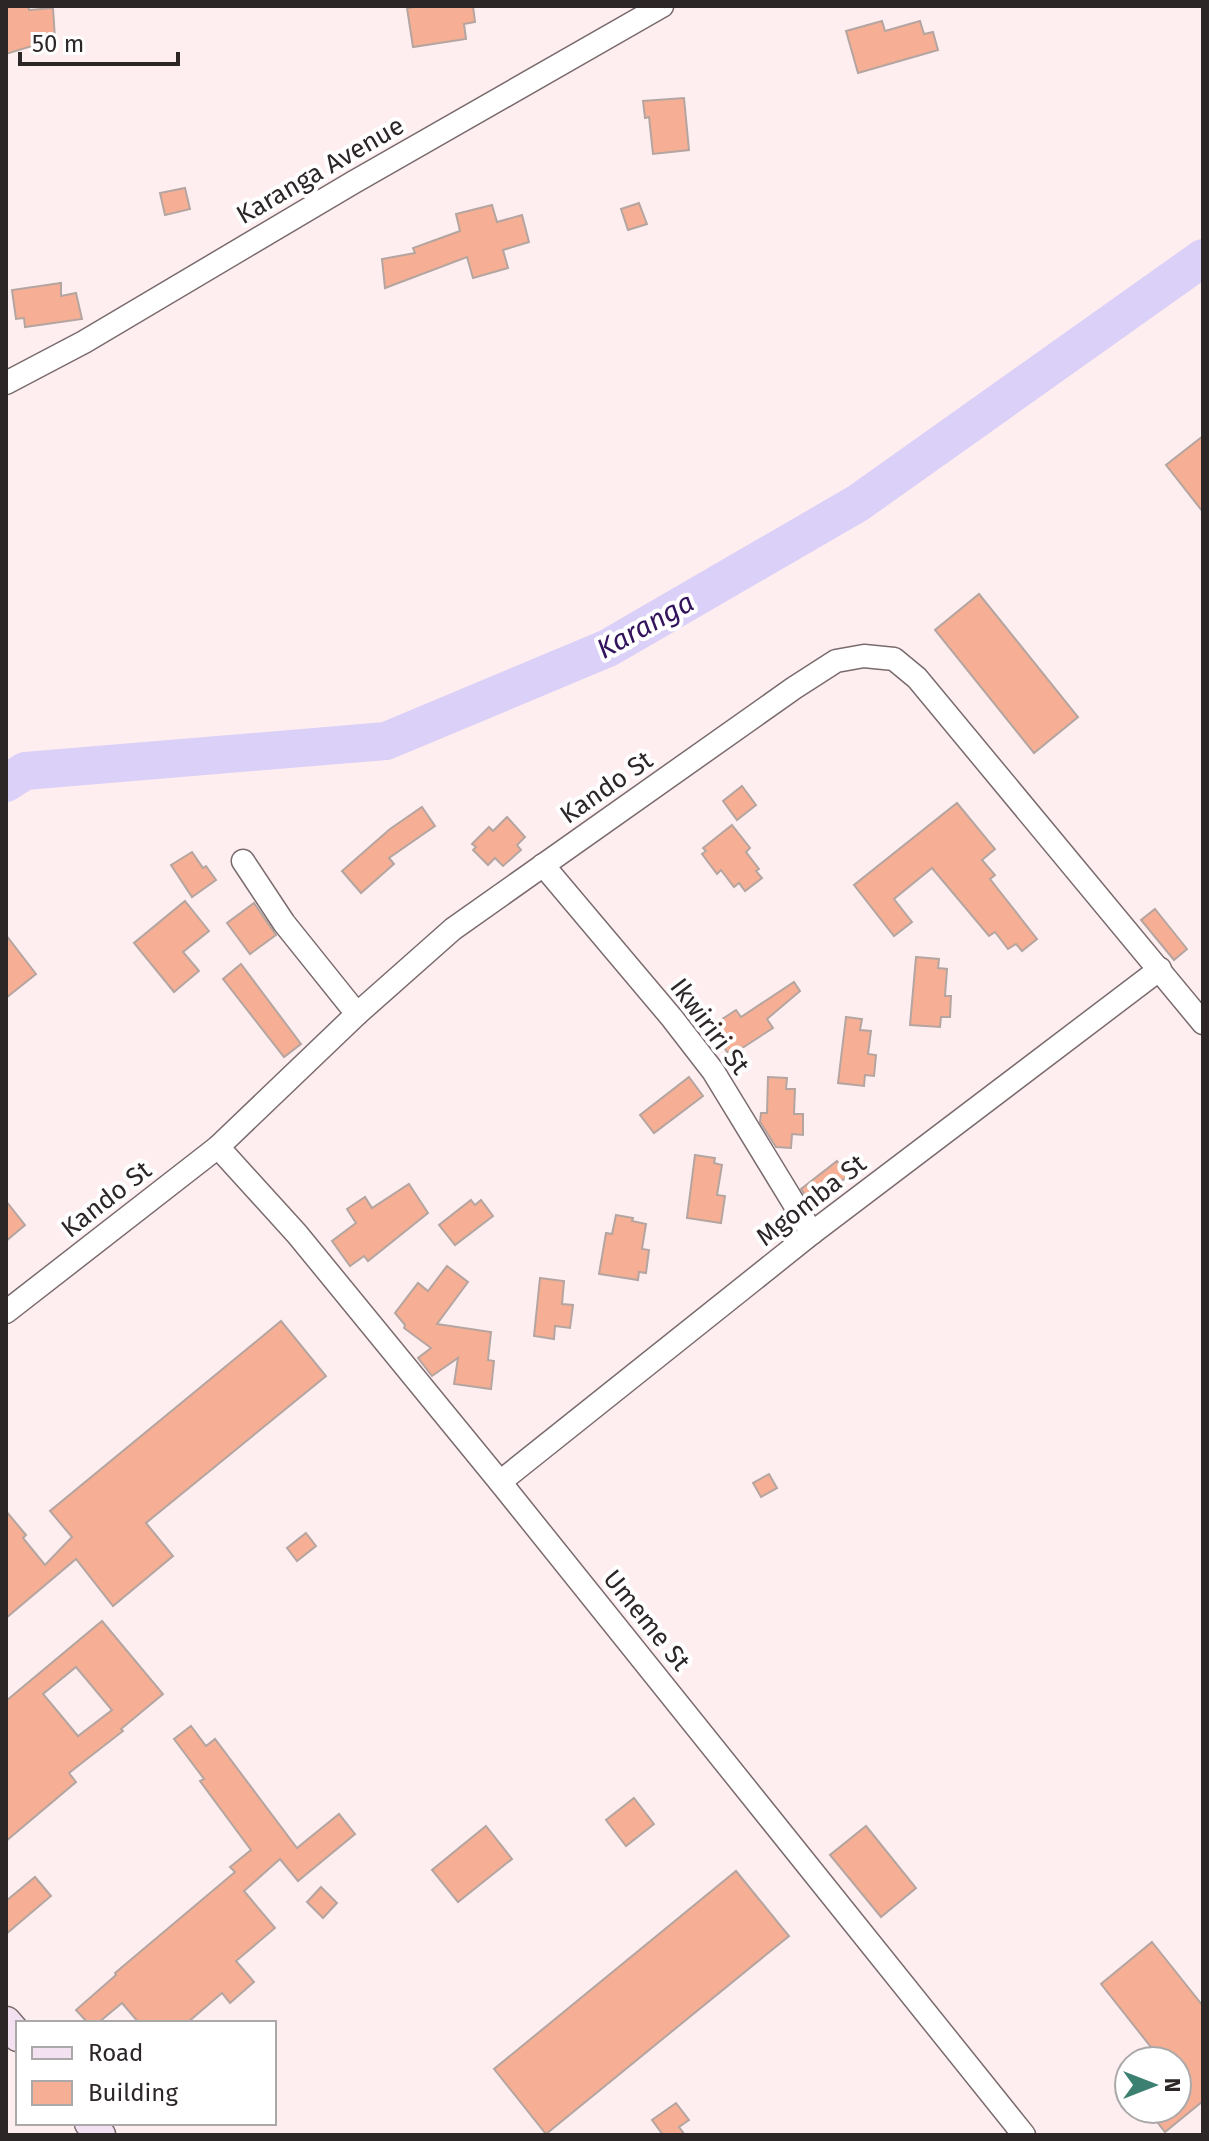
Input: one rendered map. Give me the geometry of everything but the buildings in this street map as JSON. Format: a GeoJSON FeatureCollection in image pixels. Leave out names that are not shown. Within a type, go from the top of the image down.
{"type":"FeatureCollection","features":[{"type":"Feature","properties":{"kind":"street","name":"Karanga Avenue"},"geometry":{"type":"LineString","coordinates":[[6,383],[84,342],[354,182],[662,6]]}},
{"type":"Feature","properties":{"kind":"street","name":"Kando St"},"geometry":{"type":"LineString","coordinates":[[6,1312],[218,1147],[357,1014],[453,929],[836,661],[864,656],[894,659],[917,678],[1203,1023]]}},
{"type":"Feature","properties":{"kind":"street"},"geometry":{"type":"LineString","coordinates":[[243,861],[284,923],[357,1014]]}},
{"type":"Feature","properties":{"kind":"street","name":"Ikwiriri St"},"geometry":{"type":"LineString","coordinates":[[543,865],[713,1071],[812,1233]]}},
{"type":"Feature","properties":{"kind":"street","name":"Mgomba St"},"geometry":{"type":"LineString","coordinates":[[500,1482],[812,1233],[1160,969]]}},
{"type":"Feature","properties":{"kind":"street","name":"Umeme St"},"geometry":{"type":"LineString","coordinates":[[218,1147],[297,1234],[500,1482],[1024,2135]]}},
{"type":"Feature","properties":{"kind":"waterway","name":"Karanga"},"geometry":{"type":"LineString","coordinates":[[6,783],[25,771],[386,741],[608,648],[858,503],[1203,258]]}}]}
